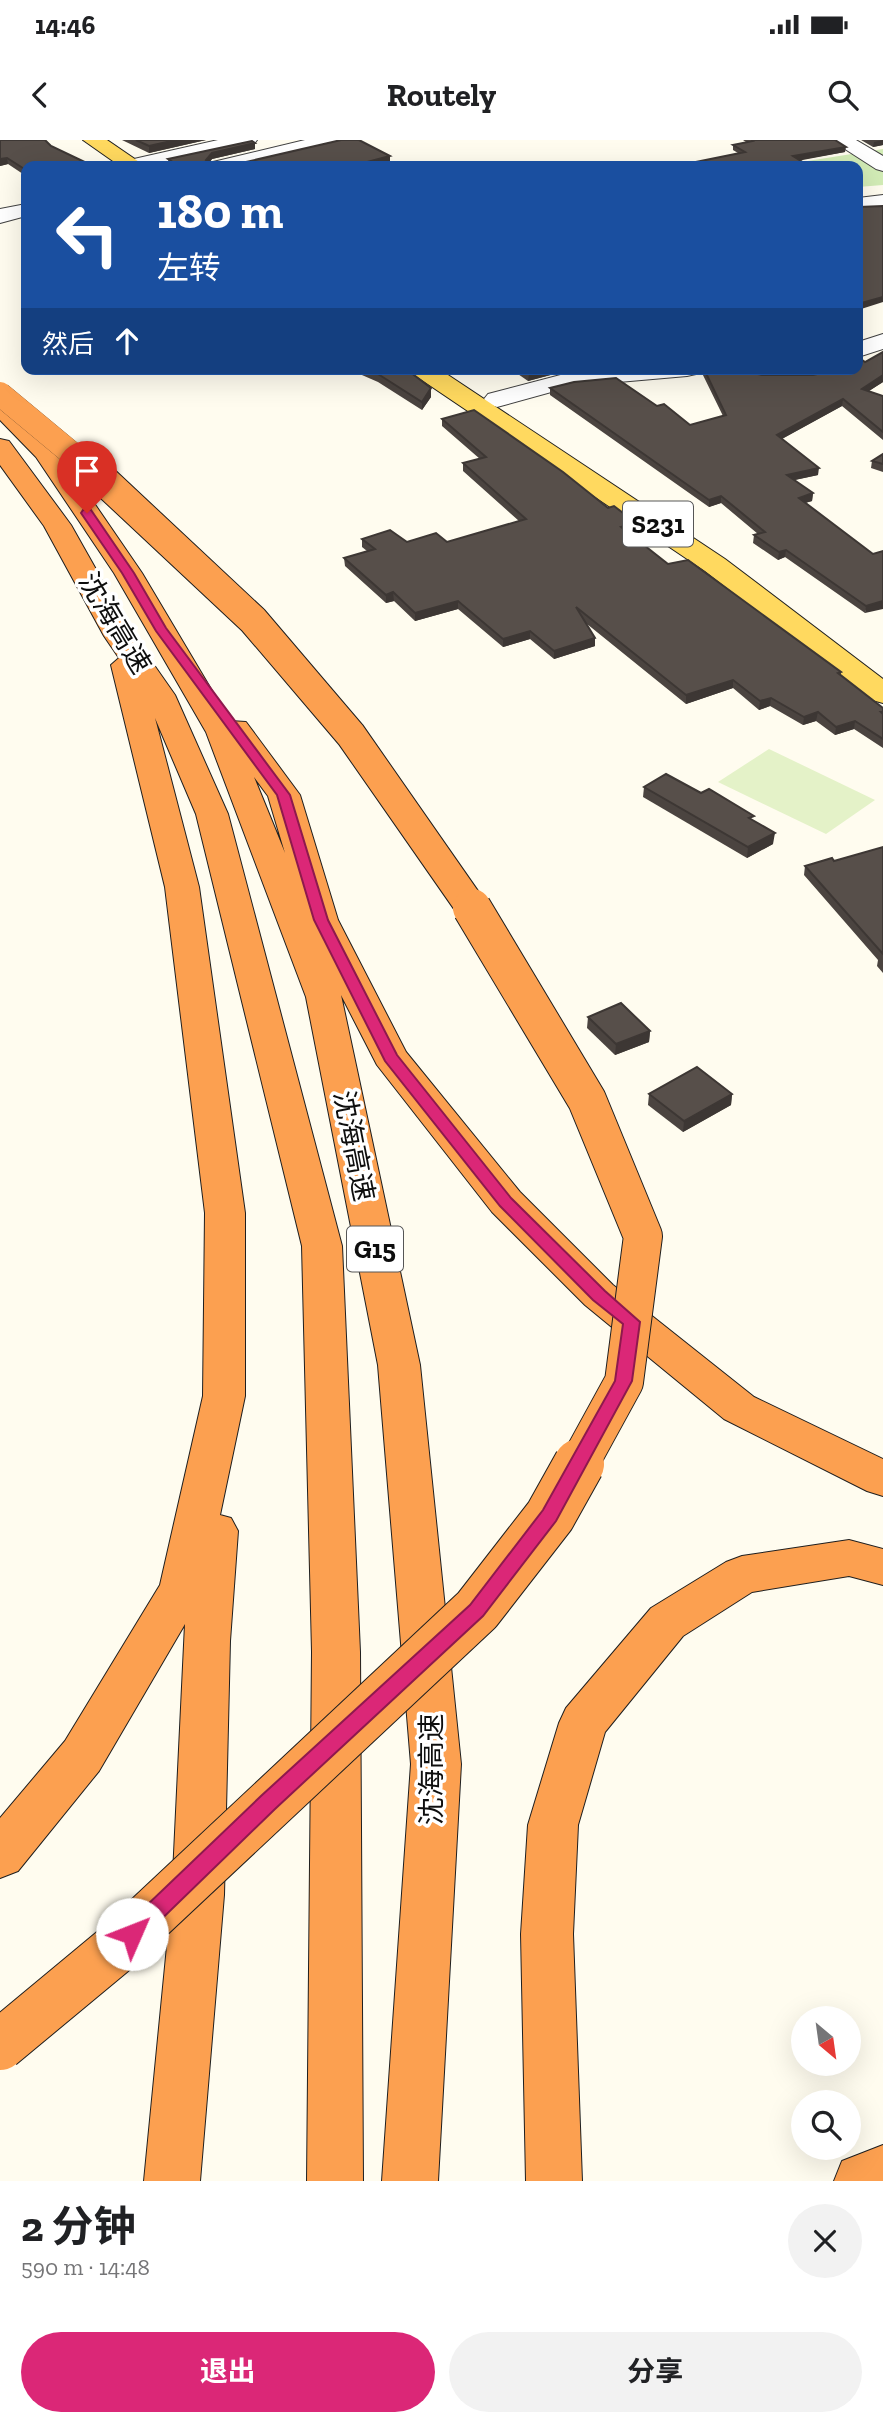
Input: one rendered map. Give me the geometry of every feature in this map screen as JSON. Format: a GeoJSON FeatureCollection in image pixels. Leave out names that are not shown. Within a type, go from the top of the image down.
{"type":"FeatureCollection","features":[{"type":"Feature","properties":{"kind":"highway"},"geometry":{"type":"LineString","coordinates":[[0,394],[101,478],[253,620],[351,735],[474,909],[587,1100],[643,1236],[624,1381],[550,1516],[477,1610],[112,1952],[0,2045]]}},
{"type":"Feature","properties":{"kind":"highway","name":"沈海高速"},"geometry":{"type":"LineString","coordinates":[[0,405],[46,452],[128,573],[221,732],[324,997],[398,1364],[436,1764],[410,2181]]}},
{"type":"Feature","properties":{"kind":"highway","name":"沈海高速"},"geometry":{"type":"LineString","coordinates":[[0,447],[57,525],[119,636],[160,695],[212,814],[322,1246],[336,1652],[335,2181]]}},
{"type":"Feature","properties":{"kind":"highway"},"geometry":{"type":"LineString","coordinates":[[160,628],[284,795],[321,920],[390,1057],[506,1202],[599,1295],[739,1408],[883,1479]]}},
{"type":"Feature","properties":{"kind":"highway"},"geometry":{"type":"LineString","coordinates":[[119,636],[182,887],[225,1213],[224,1396],[207,1641],[198,1895],[172,2181]]}},
{"type":"Feature","properties":{"kind":"highway"},"geometry":{"type":"LineString","coordinates":[[0,1855],[82,1756],[182,1588],[224,1396]]}},
{"type":"Feature","properties":{"kind":"highway"},"geometry":{"type":"LineString","coordinates":[[554,2160],[547,1934],[554,1825],[583,1723],[667,1622],[742,1575],[849,1559],[883,1567]]}},
{"type":"Feature","properties":{"kind":"highway"},"geometry":{"type":"LineString","coordinates":[[862,2181],[883,2173]]}},
{"type":"Feature","properties":{"kind":"main road"},"geometry":{"type":"LineString","coordinates":[[85,143],[123,161]]}},
{"type":"Feature","properties":{"kind":"main road"},"geometry":{"type":"LineString","coordinates":[[85,143],[102,161]]}},
{"type":"Feature","properties":{"kind":"main road","name":"S231"},"geometry":{"type":"LineString","coordinates":[[431,375],[673,534],[818,640],[883,694]]}},
{"type":"Feature","properties":{"kind":"main road"},"geometry":{"type":"LineString","coordinates":[[461,375],[727,546],[883,664]]}},
{"type":"Feature","properties":{"kind":"street"},"geometry":{"type":"LineString","coordinates":[[155,161],[247,140]]}},
{"type":"Feature","properties":{"kind":"street"},"geometry":{"type":"LineString","coordinates":[[240,161],[332,140]]}},
{"type":"Feature","properties":{"kind":"street"},"geometry":{"type":"LineString","coordinates":[[841,140],[883,165]]}},
{"type":"Feature","properties":{"kind":"street"},"geometry":{"type":"LineString","coordinates":[[863,204],[883,202]]}},
{"type":"Feature","properties":{"kind":"street"},"geometry":{"type":"LineString","coordinates":[[0,216],[21,211]]}},
{"type":"Feature","properties":{"kind":"street"},"geometry":{"type":"LineString","coordinates":[[863,349],[883,341]]}},
{"type":"Feature","properties":{"kind":"street"},"geometry":{"type":"LineString","coordinates":[[497,399],[572,379],[618,375]]}},
{"type":"Feature","properties":{"kind":"green space"},"geometry":{"type":"Polygon","coordinates":[[[883,149],[883,185],[863,187],[863,161],[807,161],[883,149]]]}},
{"type":"Feature","properties":{"kind":"green space"},"geometry":{"type":"Polygon","coordinates":[[[769,749],[875,800],[826,834],[718,782],[769,749]]]}},
{"type":"Feature","properties":{"kind":"building"},"geometry":{"type":"Polygon","coordinates":[[[0,140],[45,140],[51,146],[82,161],[21,161],[21,167],[7,158],[0,159],[0,140]]]}},
{"type":"Feature","properties":{"kind":"building"},"geometry":{"type":"Polygon","coordinates":[[[136,140],[176,140],[149,146],[136,140]]]}},
{"type":"Feature","properties":{"kind":"building"},"geometry":{"type":"Polygon","coordinates":[[[341,140],[359,140],[390,156],[371,161],[250,161],[341,140]]]}},
{"type":"Feature","properties":{"kind":"building"},"geometry":{"type":"Polygon","coordinates":[[[835,140],[846,147],[793,156],[801,161],[701,161],[745,152],[733,145],[753,141],[835,140]]]}},
{"type":"Feature","properties":{"kind":"building"},"geometry":{"type":"Polygon","coordinates":[[[252,141],[255,143],[212,153],[206,160],[168,159],[252,141]]]}},
{"type":"Feature","properties":{"kind":"building"},"geometry":{"type":"Polygon","coordinates":[[[883,206],[883,297],[863,303],[863,207],[883,206]]]}},
{"type":"Feature","properties":{"kind":"building"},"geometry":{"type":"Polygon","coordinates":[[[883,352],[883,375],[862,389],[883,396],[883,432],[843,399],[777,435],[819,468],[787,475],[813,493],[799,498],[873,554],[883,551],[883,601],[866,606],[786,550],[779,552],[754,535],[765,532],[721,496],[709,500],[550,388],[574,382],[616,378],[657,406],[664,404],[690,425],[726,415],[707,375],[863,375],[863,361],[865,362],[883,352]]]}},
{"type":"Feature","properties":{"kind":"building"},"geometry":{"type":"Polygon","coordinates":[[[380,375],[414,375],[431,388],[422,402],[380,375]]]}},
{"type":"Feature","properties":{"kind":"building"},"geometry":{"type":"Polygon","coordinates":[[[474,410],[563,472],[608,508],[614,506],[636,523],[621,527],[668,564],[688,560],[841,672],[838,673],[883,708],[883,739],[855,721],[836,727],[818,712],[804,717],[771,698],[760,701],[733,680],[686,695],[576,607],[595,638],[554,651],[530,631],[503,639],[458,601],[415,613],[393,592],[386,595],[344,558],[375,549],[362,539],[390,530],[407,542],[436,533],[447,542],[526,519],[463,463],[486,457],[442,419],[474,410]]]}},
{"type":"Feature","properties":{"kind":"building"},"geometry":{"type":"Polygon","coordinates":[[[883,454],[883,464],[872,461],[883,454]]]}},
{"type":"Feature","properties":{"kind":"building"},"geometry":{"type":"Polygon","coordinates":[[[666,774],[701,793],[709,789],[754,816],[749,818],[775,833],[748,847],[644,787],[666,774]]]}},
{"type":"Feature","properties":{"kind":"building"},"geometry":{"type":"Polygon","coordinates":[[[883,847],[883,954],[805,866],[883,847]]]}},
{"type":"Feature","properties":{"kind":"building"},"geometry":{"type":"Polygon","coordinates":[[[621,1003],[650,1031],[616,1044],[588,1017],[621,1003]]]}},
{"type":"Feature","properties":{"kind":"building"},"geometry":{"type":"Polygon","coordinates":[[[697,1067],[732,1094],[684,1121],[649,1094],[697,1067]]]}},
{"type":"Feature","properties":{"kind":"route"},"geometry":{"type":"LineString","coordinates":[[87,513],[128,573],[160,628],[284,795],[321,920],[390,1057],[506,1202],[599,1295],[632,1322],[624,1381],[550,1516],[477,1610],[268,1803],[132,1934]]}}]}
